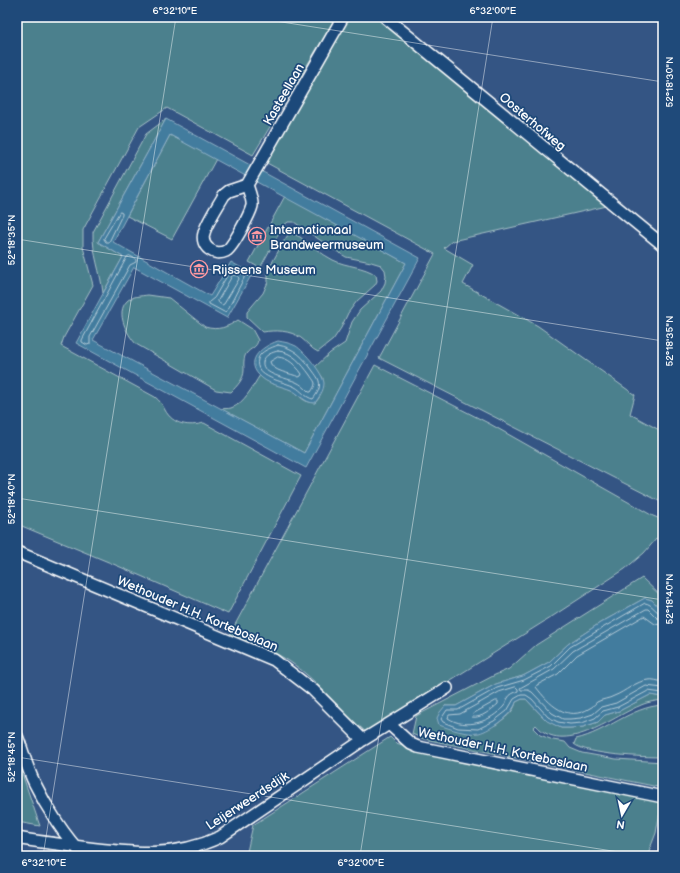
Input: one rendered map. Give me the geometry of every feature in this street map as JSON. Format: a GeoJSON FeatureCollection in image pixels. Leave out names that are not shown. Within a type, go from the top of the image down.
{"type":"FeatureCollection","features":[{"type":"Feature","properties":{"kind":"street","name":"Kasteellaan"},"geometry":{"type":"LineString","coordinates":[[248,185],[343,17]]}},
{"type":"Feature","properties":{"kind":"street","name":"Oosterhofweg"},"geometry":{"type":"LineString","coordinates":[[385,17],[663,245]]}},
{"type":"Feature","properties":{"kind":"street"},"geometry":{"type":"LineString","coordinates":[[248,185],[252,205],[233,245],[226,251],[218,252],[211,250],[205,246],[203,242],[203,233],[224,195],[229,191],[248,185]]}},
{"type":"Feature","properties":{"kind":"street","name":"Wethouder H.H. Korteboslaan"},"geometry":{"type":"LineString","coordinates":[[17,552],[274,660],[313,690],[363,740]]}},
{"type":"Feature","properties":{"kind":"street"},"geometry":{"type":"LineString","coordinates":[[363,740],[447,688]]}},
{"type":"Feature","properties":{"kind":"street","name":"Wethouder H.H. Korteboslaan"},"geometry":{"type":"LineString","coordinates":[[389,724],[411,744],[418,747],[663,797]]}},
{"type":"Feature","properties":{"kind":"street"},"geometry":{"type":"LineString","coordinates":[[17,736],[34,782],[44,800],[74,846],[84,856]]}},
{"type":"Feature","properties":{"kind":"street","name":"Leijerweerdsdijk"},"geometry":{"type":"LineString","coordinates":[[17,838],[37,842],[131,853],[178,850],[205,844],[230,830],[363,740]]}},
{"type":"Feature","properties":{"kind":"green space"},"geometry":{"type":"Polygon","coordinates":[[[17,17],[336,17],[253,155],[167,108],[139,127],[83,230],[83,247],[93,285],[64,337],[61,346],[155,397],[161,403],[168,415],[177,422],[187,425],[204,423],[301,476],[228,614],[17,524],[17,17]]]}},
{"type":"Feature","properties":{"kind":"green space"},"geometry":{"type":"Polygon","coordinates":[[[346,17],[377,17],[607,206],[452,241],[444,248],[473,265],[463,284],[538,326],[635,395],[630,414],[663,432],[663,503],[379,358],[435,254],[265,162],[346,17]]]}},
{"type":"Feature","properties":{"kind":"green space"},"geometry":{"type":"Polygon","coordinates":[[[166,119],[98,242],[123,257],[103,293],[95,255],[93,232],[146,134],[166,119]]]}},
{"type":"Feature","properties":{"kind":"green space"},"geometry":{"type":"Polygon","coordinates":[[[170,135],[216,159],[172,239],[127,216],[170,135]]]}},
{"type":"Feature","properties":{"kind":"green space"},"geometry":{"type":"Polygon","coordinates":[[[285,196],[406,263],[304,453],[221,409],[231,408],[240,403],[248,394],[260,375],[267,381],[294,391],[304,400],[315,403],[319,398],[323,378],[315,367],[330,353],[345,343],[352,322],[360,310],[381,291],[385,283],[386,276],[385,270],[381,265],[346,257],[294,222],[288,222],[283,226],[260,268],[249,262],[285,196]]]}},
{"type":"Feature","properties":{"kind":"green space"},"geometry":{"type":"Polygon","coordinates":[[[289,234],[294,234],[300,237],[333,260],[366,270],[376,275],[377,281],[375,285],[357,301],[348,313],[333,340],[318,352],[297,335],[292,333],[277,331],[263,332],[247,317],[247,312],[263,293],[268,282],[268,270],[289,234]]]}},
{"type":"Feature","properties":{"kind":"green space"},"geometry":{"type":"Polygon","coordinates":[[[148,295],[169,298],[205,327],[214,329],[223,328],[238,320],[252,329],[258,340],[257,343],[246,354],[243,376],[238,385],[231,392],[216,390],[136,344],[126,329],[122,317],[122,311],[129,299],[137,296],[148,295]]]}},
{"type":"Feature","properties":{"kind":"green space"},"geometry":{"type":"Polygon","coordinates":[[[375,365],[490,424],[653,516],[663,520],[663,531],[644,553],[625,569],[553,616],[366,732],[319,686],[289,661],[267,649],[230,634],[375,365]]]}},
{"type":"Feature","properties":{"kind":"green space"},"geometry":{"type":"Polygon","coordinates":[[[642,578],[663,598],[663,612],[652,600],[645,598],[600,623],[568,644],[549,662],[523,676],[496,684],[456,706],[445,706],[496,725],[511,712],[516,702],[526,699],[545,719],[561,728],[570,728],[583,727],[598,722],[605,715],[619,711],[650,695],[663,697],[663,700],[642,705],[588,732],[573,736],[560,737],[547,734],[536,725],[533,728],[540,735],[553,740],[565,742],[570,748],[582,753],[616,759],[663,762],[663,788],[424,739],[412,734],[416,716],[509,669],[536,645],[642,578]]]}},
{"type":"Feature","properties":{"kind":"green space"},"geometry":{"type":"Polygon","coordinates":[[[663,705],[663,757],[603,753],[581,748],[574,744],[576,739],[587,736],[640,710],[663,705]]]}},
{"type":"Feature","properties":{"kind":"green space"},"geometry":{"type":"Polygon","coordinates":[[[390,737],[396,743],[406,746],[662,801],[656,833],[647,856],[246,856],[253,825],[390,737]]]}},
{"type":"Feature","properties":{"kind":"green space"},"geometry":{"type":"Polygon","coordinates":[[[17,759],[40,826],[17,822],[17,759]]]}},
{"type":"Feature","properties":{"kind":"water"},"geometry":{"type":"Polygon","coordinates":[[[166,119],[420,258],[306,468],[76,343],[123,257],[98,242],[166,119]],[[170,135],[113,242],[210,296],[231,262],[252,274],[227,318],[134,267],[93,340],[304,453],[406,263],[170,135]]]}},
{"type":"Feature","properties":{"kind":"water"},"geometry":{"type":"Polygon","coordinates":[[[278,341],[296,346],[313,363],[323,379],[323,389],[315,403],[308,402],[291,390],[269,382],[256,372],[254,361],[256,356],[265,347],[278,341]]]}},
{"type":"Feature","properties":{"kind":"water"},"geometry":{"type":"Polygon","coordinates":[[[645,598],[652,600],[663,612],[663,697],[650,695],[619,711],[605,715],[598,722],[583,727],[561,728],[547,721],[526,699],[516,702],[511,711],[501,721],[489,729],[479,733],[453,730],[439,725],[437,718],[445,706],[456,706],[496,684],[523,676],[549,662],[568,644],[600,623],[645,598]]]}},
{"type":"Feature","properties":{"kind":"place","name":"Internationaal Brandweermuseum"},"geometry":{"type":"Point","coordinates":[257,236]}},
{"type":"Feature","properties":{"kind":"place","name":"Rijssens Museum"},"geometry":{"type":"Point","coordinates":[199,269]}}]}
